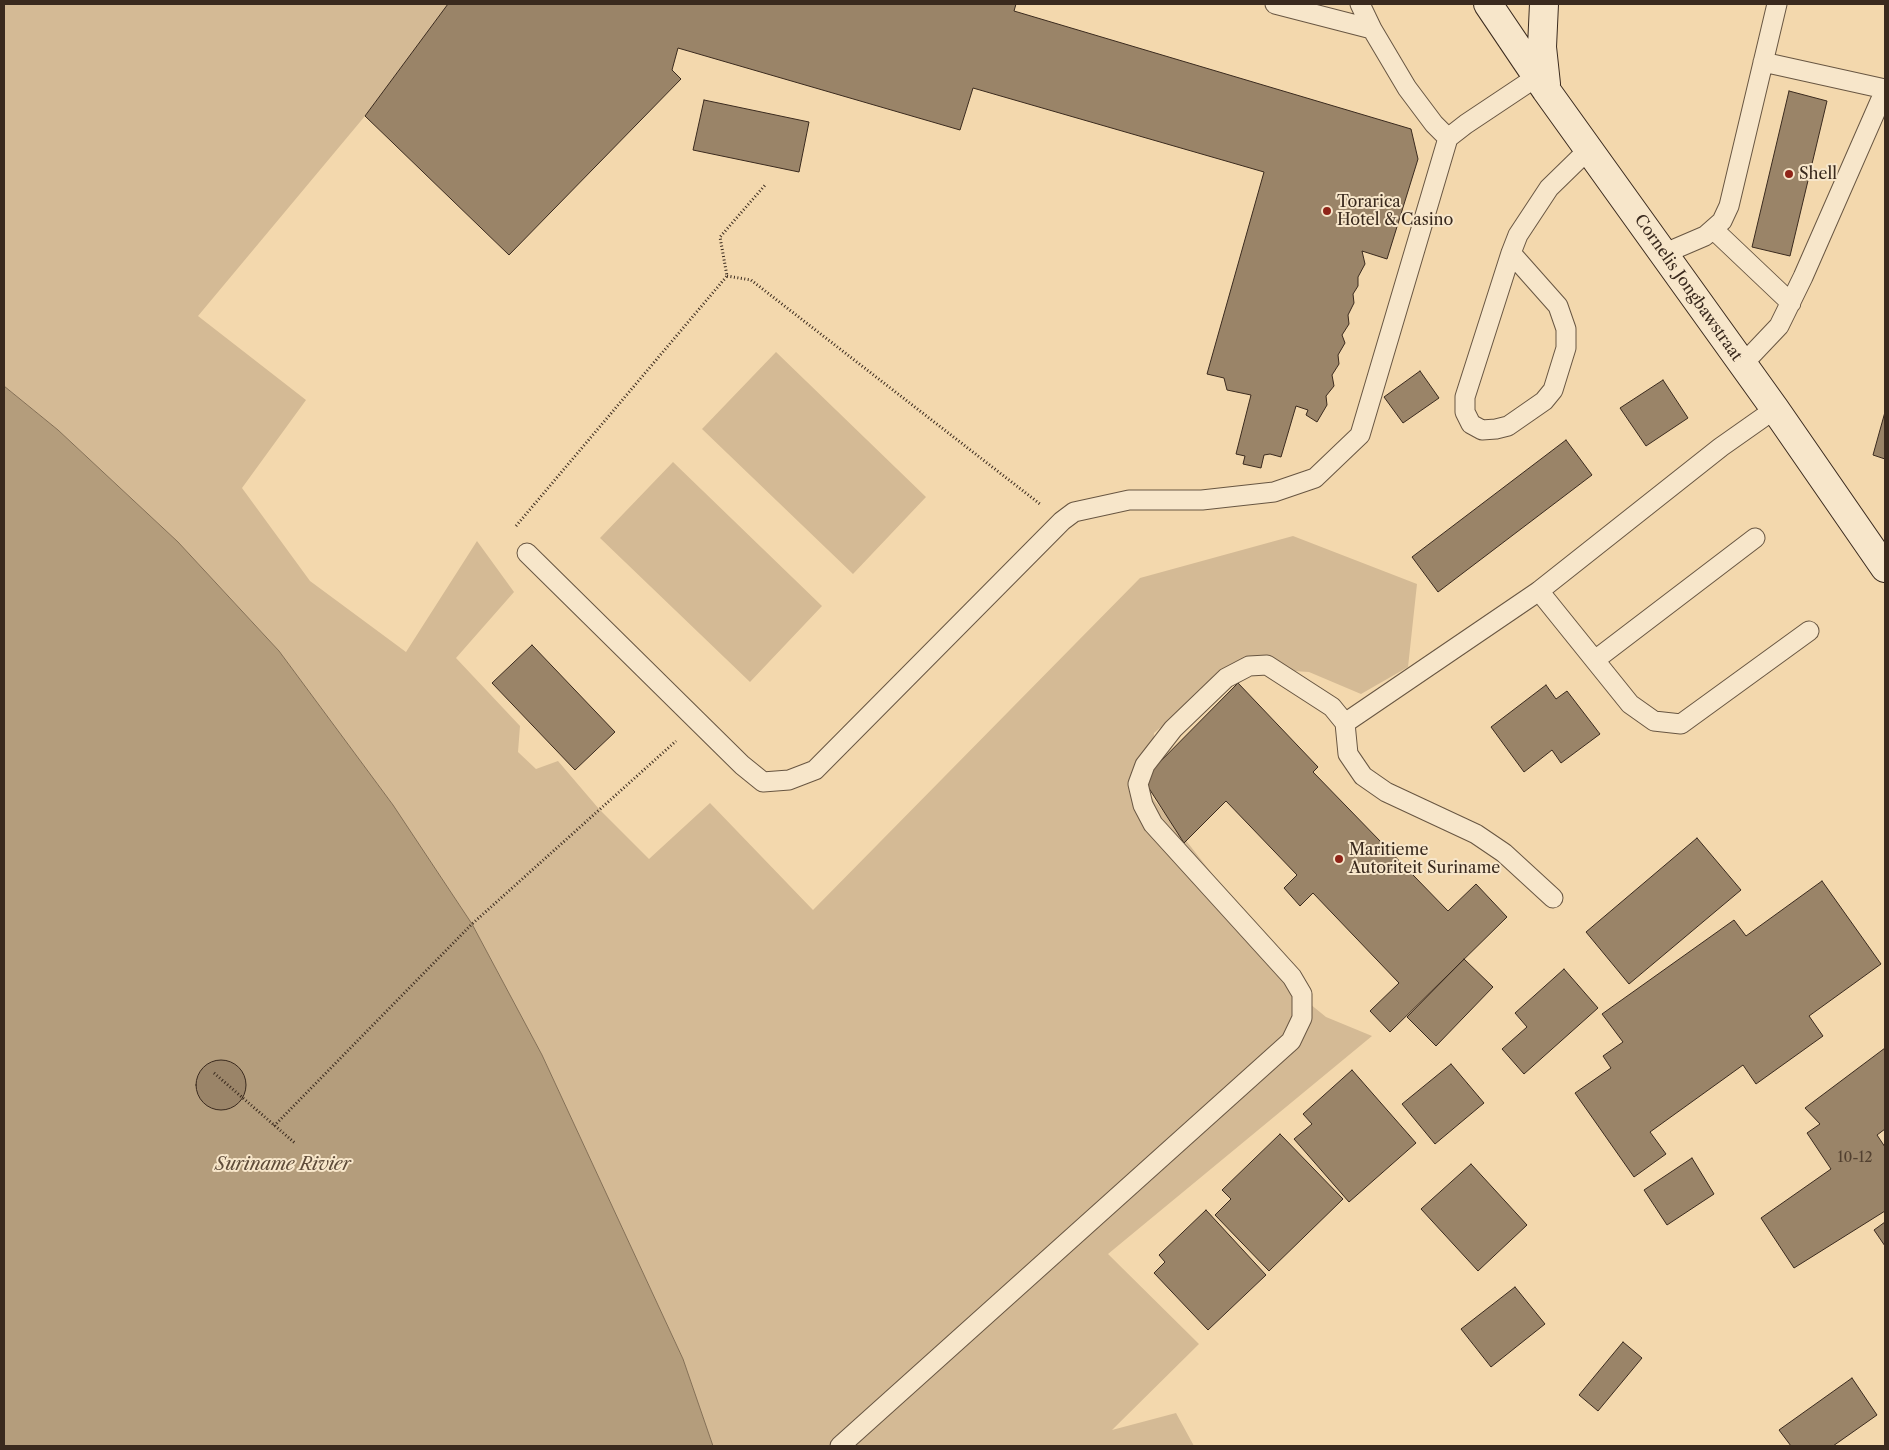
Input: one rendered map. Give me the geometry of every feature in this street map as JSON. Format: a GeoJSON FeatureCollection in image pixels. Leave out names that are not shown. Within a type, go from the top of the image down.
{"type":"FeatureCollection","features":[{"type":"Feature","properties":{"kind":"main road"},"geometry":{"type":"LineString","coordinates":[[1542,83],[1544,4]]}},
{"type":"Feature","properties":{"kind":"main road","name":"Cornelis Jongbawstraat"},"geometry":{"type":"LineString","coordinates":[[1490,6],[1542,83],[1775,409],[1885,568]]}},
{"type":"Feature","properties":{"kind":"lane"},"geometry":{"type":"LineString","coordinates":[[1275,4],[1372,29]]}},
{"type":"Feature","properties":{"kind":"lane"},"geometry":{"type":"LineString","coordinates":[[1360,4],[1372,29],[1408,88],[1434,124],[1448,138]]}},
{"type":"Feature","properties":{"kind":"lane"},"geometry":{"type":"LineString","coordinates":[[1664,254],[1705,236],[1722,221],[1729,206],[1777,4]]}},
{"type":"Feature","properties":{"kind":"lane"},"geometry":{"type":"LineString","coordinates":[[1742,365],[1779,326],[1885,89],[1763,62]]}},
{"type":"Feature","properties":{"kind":"lane"},"geometry":{"type":"LineString","coordinates":[[527,553],[698,722],[763,782],[789,780],[815,770],[1062,521],[1074,512],[1129,500],[1202,500],[1274,492],[1315,478],[1360,435],[1448,138],[1466,124],[1542,83]]}},
{"type":"Feature","properties":{"kind":"lane"},"geometry":{"type":"LineString","coordinates":[[1511,253],[1558,306],[1566,330],[1566,348],[1553,390],[1544,401],[1508,426],[1496,430],[1482,430],[1471,424],[1466,412],[1465,397],[1511,253],[1532,211],[1549,188],[1589,149]]}},
{"type":"Feature","properties":{"kind":"lane"},"geometry":{"type":"LineString","coordinates":[[1714,228],[1791,302]]}},
{"type":"Feature","properties":{"kind":"lane"},"geometry":{"type":"LineString","coordinates":[[1345,723],[1539,592],[1721,447],[1775,409]]}},
{"type":"Feature","properties":{"kind":"lane"},"geometry":{"type":"LineString","coordinates":[[1595,660],[1756,538]]}},
{"type":"Feature","properties":{"kind":"lane"},"geometry":{"type":"LineString","coordinates":[[1539,592],[1630,704],[1654,721],[1681,724],[1809,631]]}},
{"type":"Feature","properties":{"kind":"lane"},"geometry":{"type":"LineString","coordinates":[[840,1446],[1291,1041],[1302,1018],[1302,994],[1292,976],[1153,824],[1142,805],[1138,784],[1144,765],[1173,729],[1226,678],[1249,666],[1267,665],[1332,707],[1345,723],[1348,754],[1363,776],[1386,792],[1476,834],[1504,853],[1554,898]]}},
{"type":"Feature","properties":{"kind":"path"},"geometry":{"type":"LineString","coordinates":[[727,276],[720,237],[766,184]]}},
{"type":"Feature","properties":{"kind":"path"},"geometry":{"type":"LineString","coordinates":[[727,276],[751,280],[1062,521]]}},
{"type":"Feature","properties":{"kind":"path"},"geometry":{"type":"LineString","coordinates":[[527,553],[509,535],[727,276]]}},
{"type":"Feature","properties":{"kind":"path"},"geometry":{"type":"LineString","coordinates":[[274,1126],[472,924],[698,722]]}},
{"type":"Feature","properties":{"kind":"path"},"geometry":{"type":"LineString","coordinates":[[214,1072],[296,1144]]}},
{"type":"Feature","properties":{"kind":"shaded area"},"geometry":{"type":"Polygon","coordinates":[[[4,4],[448,4],[365,116],[198,316],[306,400],[242,488],[310,581],[406,652],[477,541],[514,592],[456,658],[520,726],[518,752],[536,769],[558,761],[599,809],[649,859],[710,803],[813,910],[1140,578],[1293,536],[1417,584],[1408,667],[1361,694],[1309,672],[1232,667],[1154,733],[1151,796],[1261,936],[1299,995],[1326,1017],[1372,1036],[1108,1254],[1199,1344],[1112,1430],[1176,1413],[1194,1446],[713,1446],[683,1359],[542,1055],[472,924],[393,805],[279,651],[178,542],[58,430],[4,386],[4,4]]]}},
{"type":"Feature","properties":{"kind":"shaded area"},"geometry":{"type":"Polygon","coordinates":[[[776,352],[926,497],[853,574],[702,429],[776,352]]]}},
{"type":"Feature","properties":{"kind":"shaded area"},"geometry":{"type":"Polygon","coordinates":[[[673,462],[822,606],[750,682],[600,538],[673,462]]]}},
{"type":"Feature","properties":{"kind":"water","name":"Suriname Rivier"},"geometry":{"type":"Polygon","coordinates":[[[4,386],[58,430],[178,542],[279,651],[393,805],[472,924],[542,1055],[683,1359],[713,1446],[4,1446],[4,386]]]}},
{"type":"Feature","properties":{"kind":"building","name":"Torarica Hotel & Casino"},"geometry":{"type":"Polygon","coordinates":[[[448,4],[1016,4],[1014,11],[1411,129],[1418,159],[1387,259],[1362,251],[1365,264],[1358,277],[1358,286],[1353,294],[1354,303],[1348,315],[1349,324],[1342,335],[1345,343],[1338,355],[1339,364],[1332,375],[1334,386],[1326,396],[1327,405],[1317,422],[1306,415],[1308,410],[1296,406],[1281,457],[1270,454],[1264,455],[1261,468],[1243,464],[1245,456],[1236,454],[1251,395],[1227,390],[1224,378],[1207,374],[1264,172],[973,88],[960,130],[678,48],[672,70],[681,79],[509,255],[365,116],[448,4]]]}},
{"type":"Feature","properties":{"kind":"building","name":"Shell"},"geometry":{"type":"Polygon","coordinates":[[[1789,91],[1827,101],[1790,256],[1752,247],[1789,91]]]}},
{"type":"Feature","properties":{"kind":"building"},"geometry":{"type":"Polygon","coordinates":[[[704,100],[809,122],[799,172],[693,150],[704,100]]]}},
{"type":"Feature","properties":{"kind":"building"},"geometry":{"type":"Polygon","coordinates":[[[1420,371],[1439,398],[1403,423],[1384,397],[1420,371]]]}},
{"type":"Feature","properties":{"kind":"building"},"geometry":{"type":"Polygon","coordinates":[[[1663,380],[1688,418],[1646,446],[1620,408],[1663,380]]]}},
{"type":"Feature","properties":{"kind":"building"},"geometry":{"type":"Polygon","coordinates":[[[1885,412],[1885,459],[1873,455],[1885,412]]]}},
{"type":"Feature","properties":{"kind":"building"},"geometry":{"type":"Polygon","coordinates":[[[1566,440],[1592,475],[1438,592],[1412,557],[1566,440]]]}},
{"type":"Feature","properties":{"kind":"building"},"geometry":{"type":"Polygon","coordinates":[[[532,645],[615,732],[575,770],[492,683],[532,645]]]}},
{"type":"Feature","properties":{"kind":"building","name":"Maritieme Autoriteit Suriname"},"geometry":{"type":"Polygon","coordinates":[[[1238,683],[1318,767],[1313,772],[1448,911],[1476,884],[1507,917],[1390,1032],[1370,1011],[1399,983],[1313,893],[1300,906],[1284,888],[1297,875],[1226,801],[1184,843],[1143,779],[1238,683]]]}},
{"type":"Feature","properties":{"kind":"building"},"geometry":{"type":"Polygon","coordinates":[[[1546,685],[1556,699],[1567,691],[1600,734],[1561,763],[1552,750],[1524,772],[1491,727],[1546,685]]]}},
{"type":"Feature","properties":{"kind":"building"},"geometry":{"type":"Polygon","coordinates":[[[1697,838],[1741,890],[1629,984],[1586,932],[1697,838]]]}},
{"type":"Feature","properties":{"kind":"building"},"geometry":{"type":"Polygon","coordinates":[[[1822,881],[1881,964],[1809,1016],[1823,1036],[1756,1084],[1743,1065],[1650,1132],[1666,1154],[1634,1177],[1575,1093],[1611,1068],[1603,1056],[1623,1042],[1602,1014],[1734,920],[1746,936],[1822,881]]]}},
{"type":"Feature","properties":{"kind":"building"},"geometry":{"type":"Polygon","coordinates":[[[1464,959],[1493,987],[1436,1046],[1407,1017],[1464,959]]]}},
{"type":"Feature","properties":{"kind":"building"},"geometry":{"type":"Polygon","coordinates":[[[1564,969],[1598,1008],[1524,1074],[1502,1049],[1527,1027],[1515,1013],[1564,969]]]}},
{"type":"Feature","properties":{"kind":"building"},"geometry":{"type":"Polygon","coordinates":[[[1885,1048],[1885,1129],[1877,1135],[1885,1147],[1885,1211],[1794,1268],[1761,1218],[1831,1169],[1807,1133],[1820,1124],[1805,1108],[1885,1048]]]}},
{"type":"Feature","properties":{"kind":"building"},"geometry":{"type":"Polygon","coordinates":[[[221,1060],[239,1067],[246,1085],[239,1103],[221,1110],[203,1103],[196,1085],[203,1067],[221,1060]]]}},
{"type":"Feature","properties":{"kind":"building"},"geometry":{"type":"Polygon","coordinates":[[[1451,1064],[1484,1103],[1435,1144],[1402,1104],[1451,1064]]]}},
{"type":"Feature","properties":{"kind":"building"},"geometry":{"type":"Polygon","coordinates":[[[1352,1070],[1416,1143],[1349,1202],[1294,1139],[1312,1124],[1303,1114],[1352,1070]]]}},
{"type":"Feature","properties":{"kind":"building"},"geometry":{"type":"Polygon","coordinates":[[[1280,1134],[1343,1199],[1269,1271],[1215,1215],[1231,1199],[1222,1190],[1280,1134]]]}},
{"type":"Feature","properties":{"kind":"building"},"geometry":{"type":"Polygon","coordinates":[[[1692,1158],[1714,1194],[1667,1225],[1644,1190],[1692,1158]]]}},
{"type":"Feature","properties":{"kind":"building"},"geometry":{"type":"Polygon","coordinates":[[[1471,1164],[1527,1225],[1478,1271],[1421,1209],[1471,1164]]]}},
{"type":"Feature","properties":{"kind":"building"},"geometry":{"type":"Polygon","coordinates":[[[1206,1210],[1266,1275],[1208,1330],[1154,1273],[1165,1262],[1159,1255],[1206,1210]]]}},
{"type":"Feature","properties":{"kind":"building"},"geometry":{"type":"Polygon","coordinates":[[[1885,1222],[1885,1246],[1874,1230],[1885,1222]]]}},
{"type":"Feature","properties":{"kind":"building"},"geometry":{"type":"Polygon","coordinates":[[[1515,1287],[1545,1324],[1491,1367],[1461,1329],[1515,1287]]]}},
{"type":"Feature","properties":{"kind":"building"},"geometry":{"type":"Polygon","coordinates":[[[1623,1342],[1642,1358],[1598,1411],[1579,1395],[1623,1342]]]}},
{"type":"Feature","properties":{"kind":"building"},"geometry":{"type":"Polygon","coordinates":[[[1852,1378],[1877,1415],[1833,1446],[1791,1446],[1779,1430],[1852,1378]]]}},
{"type":"Feature","properties":{"kind":"place","name":"Shell"},"geometry":{"type":"Point","coordinates":[1789,174]}},
{"type":"Feature","properties":{"kind":"place","name":"Torarica Hotel & Casino"},"geometry":{"type":"Point","coordinates":[1327,211]}},
{"type":"Feature","properties":{"kind":"place","name":"Maritieme Autoriteit Suriname"},"geometry":{"type":"Point","coordinates":[1339,859]}}]}
